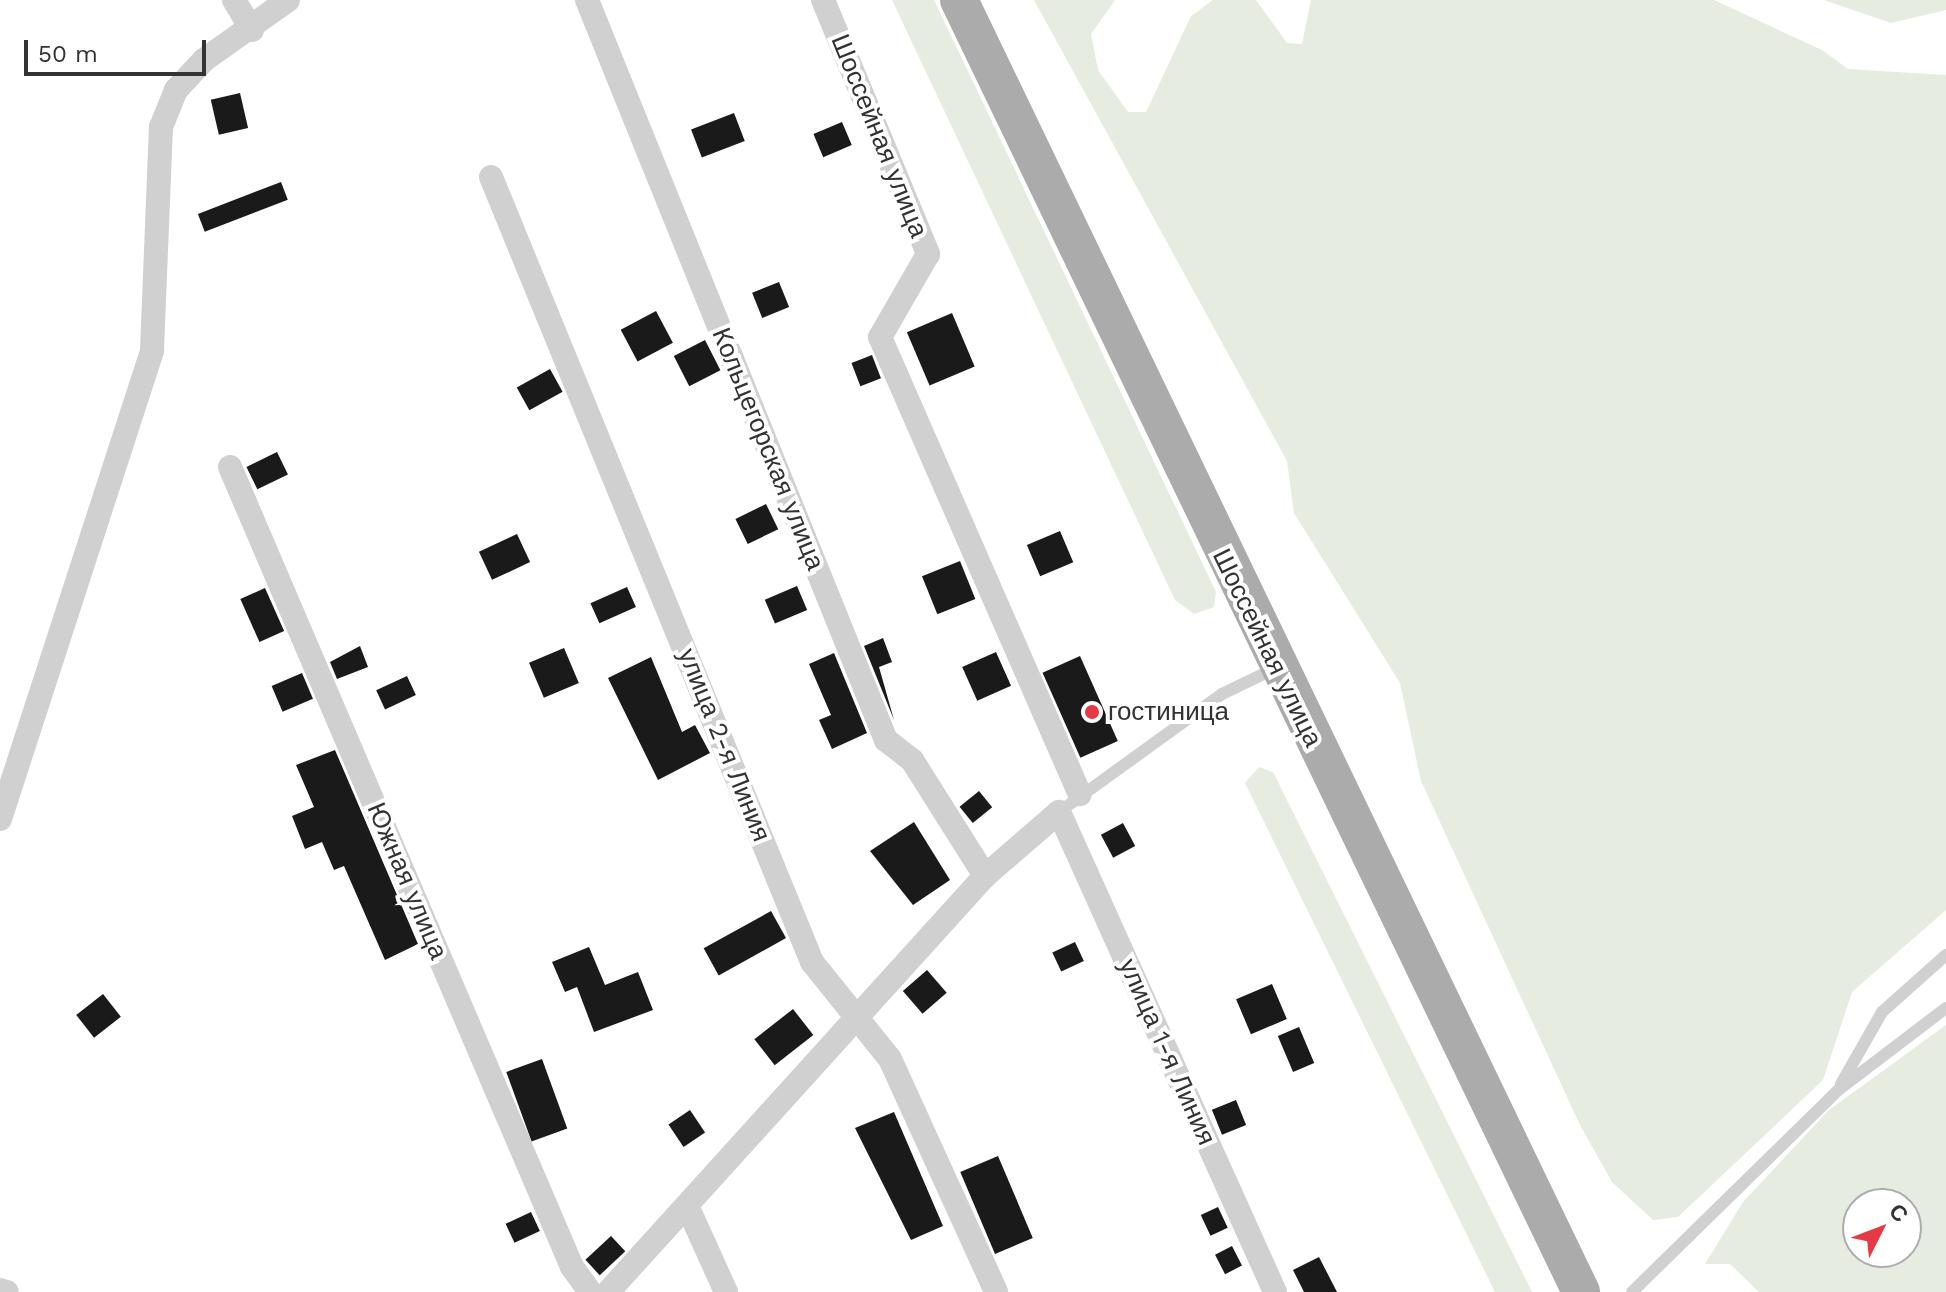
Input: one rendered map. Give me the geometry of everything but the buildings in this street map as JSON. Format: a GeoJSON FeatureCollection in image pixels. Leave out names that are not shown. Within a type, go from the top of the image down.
{"type":"FeatureCollection","features":[{"type":"Feature","properties":{"kind":"main road","name":"Шоссейная улица"},"geometry":{"type":"LineString","coordinates":[[959,0],[1276,667],[1581,1292]]}},
{"type":"Feature","properties":{"kind":"street"},"geometry":{"type":"LineString","coordinates":[[234,0],[252,30]]}},
{"type":"Feature","properties":{"kind":"street"},"geometry":{"type":"LineString","coordinates":[[0,819],[152,350],[161,127],[176,90],[204,60],[252,30],[288,0]]}},
{"type":"Feature","properties":{"kind":"street","name":"Кольцегорская улица"},"geometry":{"type":"LineString","coordinates":[[587,0],[886,740],[912,760],[985,876]]}},
{"type":"Feature","properties":{"kind":"street","name":"Шоссейная улица"},"geometry":{"type":"LineString","coordinates":[[823,0],[928,254],[880,337],[1080,794]]}},
{"type":"Feature","properties":{"kind":"street","name":"улица 2-я Линия"},"geometry":{"type":"LineString","coordinates":[[491,177],[812,962],[890,1059],[996,1292]]}},
{"type":"Feature","properties":{"kind":"street","name":"Южная улица"},"geometry":{"type":"LineString","coordinates":[[230,467],[572,1267],[590,1292]]}},
{"type":"Feature","properties":{"kind":"street"},"geometry":{"type":"LineString","coordinates":[[608,1292],[689,1210],[855,1018],[985,876],[1059,812]]}},
{"type":"Feature","properties":{"kind":"street","name":"улица 1-я Линия"},"geometry":{"type":"LineString","coordinates":[[1059,812],[1275,1292]]}},
{"type":"Feature","properties":{"kind":"street"},"geometry":{"type":"LineString","coordinates":[[689,1210],[726,1292]]}},
{"type":"Feature","properties":{"kind":"street"},"geometry":{"type":"LineString","coordinates":[[0,1290],[7,1292]]}},
{"type":"Feature","properties":{"kind":"lane"},"geometry":{"type":"LineString","coordinates":[[1059,812],[1222,694],[1276,667]]}},
{"type":"Feature","properties":{"kind":"lane"},"geometry":{"type":"LineString","coordinates":[[1837,1091],[1882,1012],[1946,955]]}},
{"type":"Feature","properties":{"kind":"lane"},"geometry":{"type":"LineString","coordinates":[[1632,1292],[1837,1091],[1946,1008]]}},
{"type":"Feature","properties":{"kind":"shaded area"},"geometry":{"type":"Polygon","coordinates":[[[892,0],[934,0],[1216,592],[1214,607],[1194,614],[1175,600],[892,0]]]}},
{"type":"Feature","properties":{"kind":"shaded area"},"geometry":{"type":"Polygon","coordinates":[[[1034,0],[1115,0],[1091,34],[1098,70],[1128,112],[1146,112],[1191,16],[1213,0],[1256,0],[1287,43],[1302,44],[1311,0],[1714,0],[1822,50],[1848,69],[1946,75],[1946,910],[1852,992],[1823,1080],[1678,1217],[1653,1220],[1612,1182],[1580,1125],[1421,781],[1400,683],[1294,513],[1287,461],[1034,0]]]}},
{"type":"Feature","properties":{"kind":"shaded area"},"geometry":{"type":"Polygon","coordinates":[[[1824,0],[1946,0],[1946,10],[1891,23],[1824,0]]]}},
{"type":"Feature","properties":{"kind":"shaded area"},"geometry":{"type":"Polygon","coordinates":[[[1259,767],[1273,772],[1532,1292],[1495,1292],[1245,783],[1259,767]]]}},
{"type":"Feature","properties":{"kind":"shaded area"},"geometry":{"type":"Polygon","coordinates":[[[1946,1025],[1946,1292],[1759,1292],[1730,1264],[1705,1264],[1743,1202],[1829,1110],[1946,1025]]]}},
{"type":"Feature","properties":{"kind":"place","name":"гостиница"},"geometry":{"type":"Point","coordinates":[1092,712]}}]}
